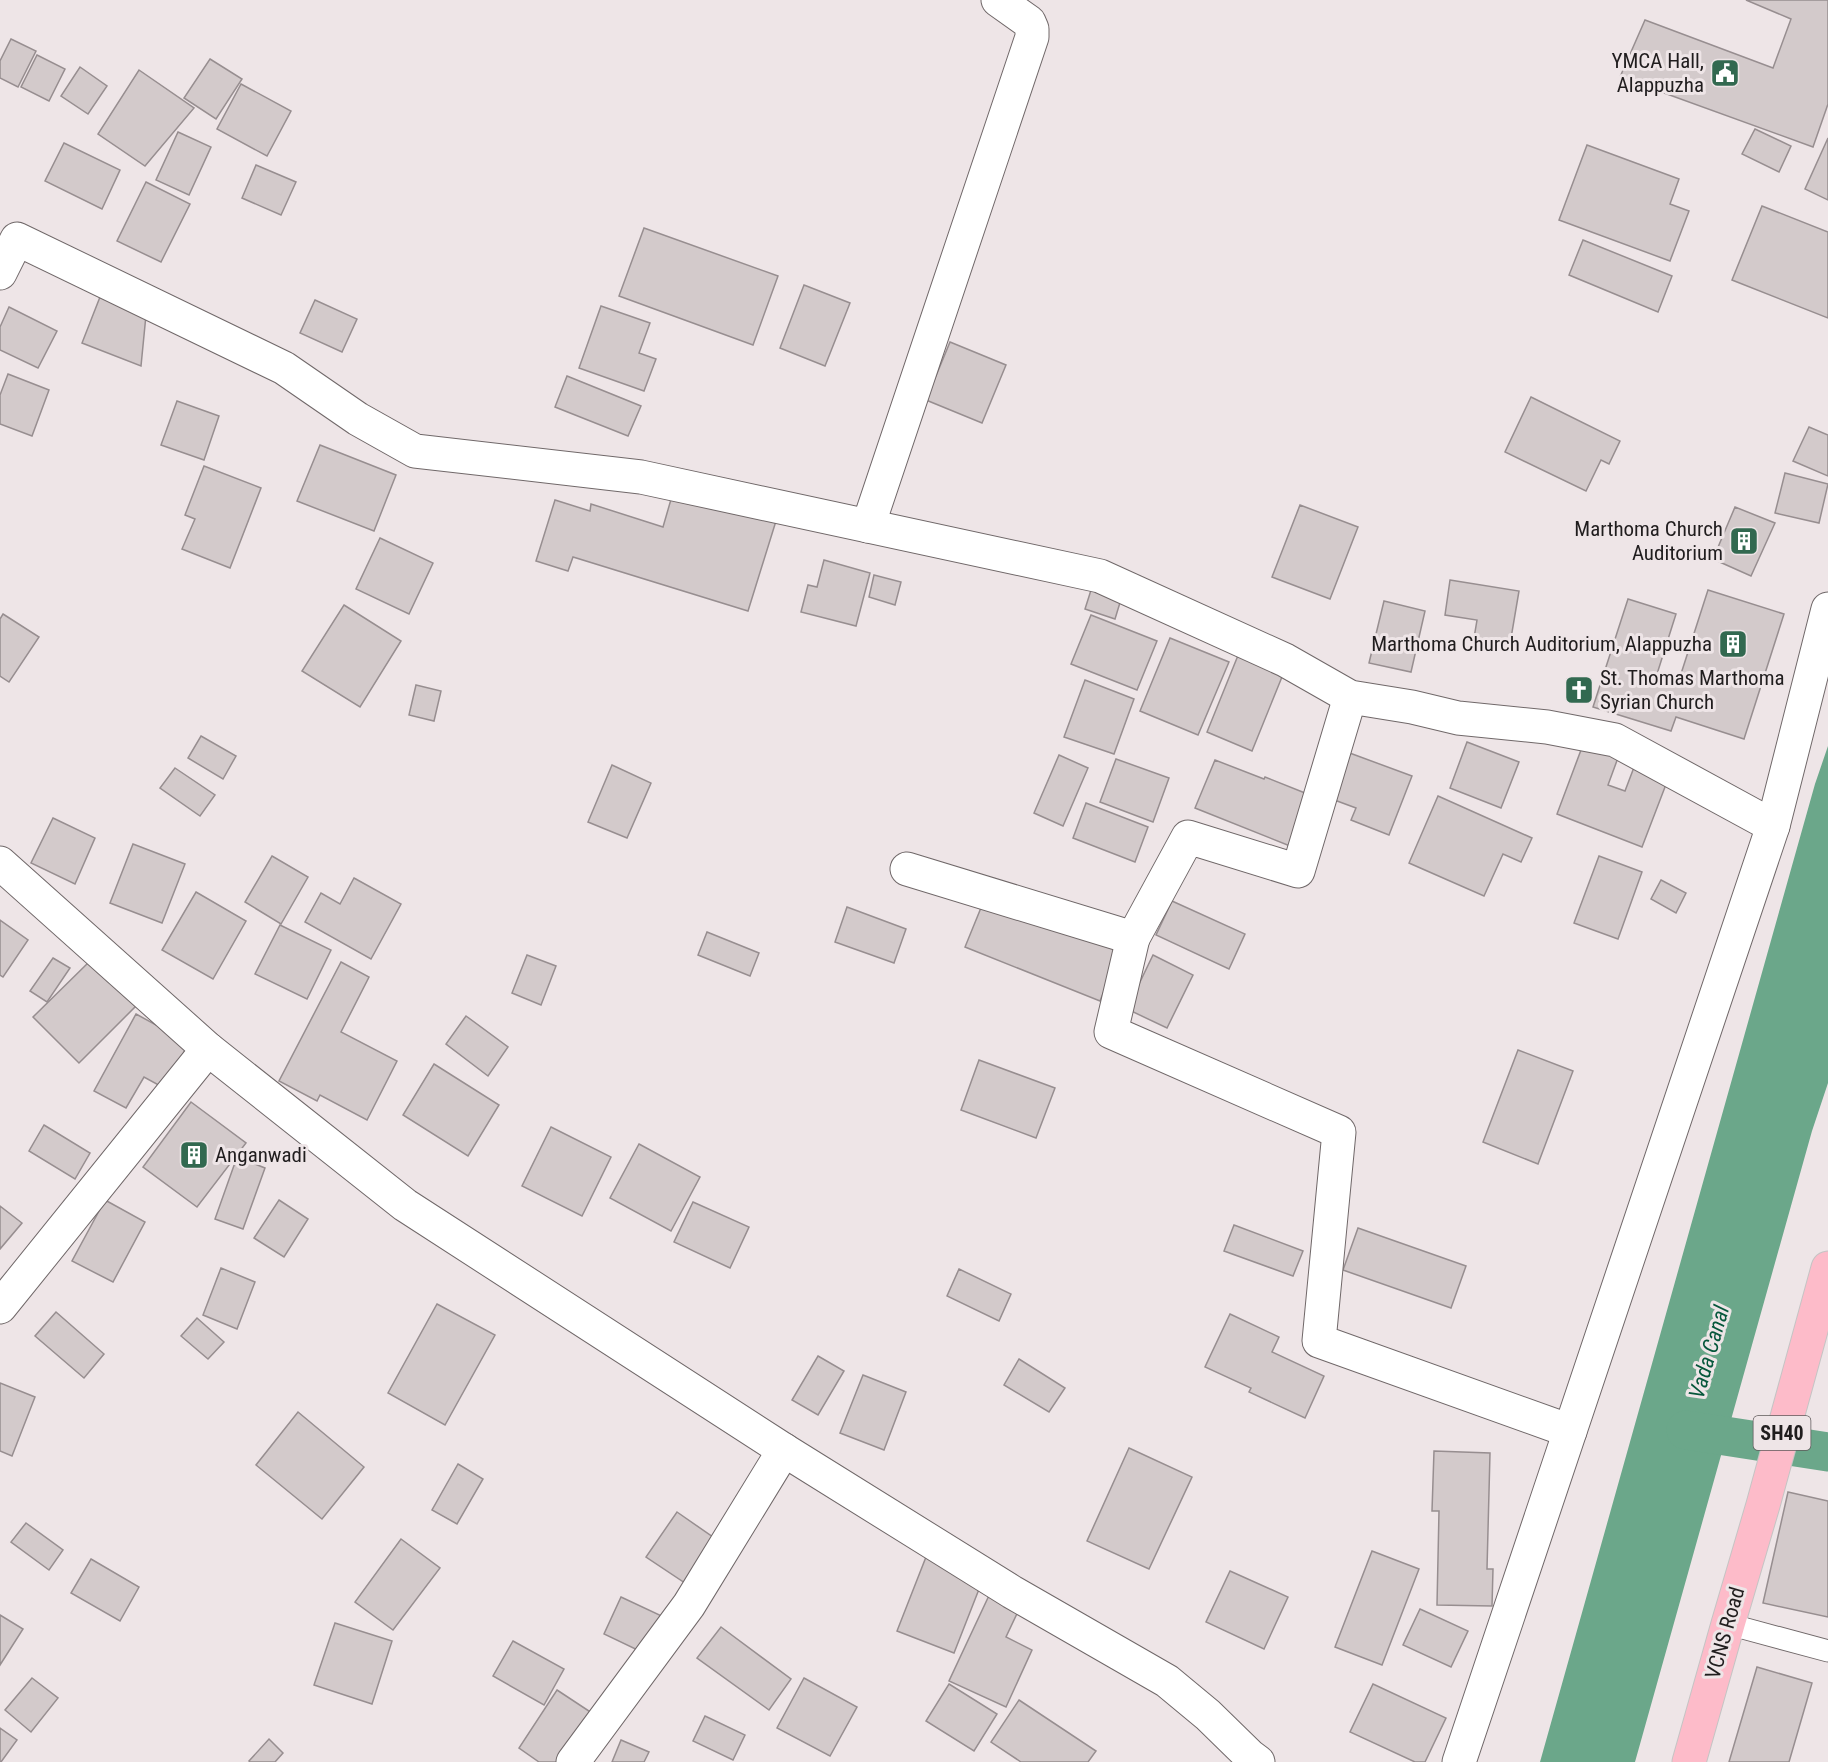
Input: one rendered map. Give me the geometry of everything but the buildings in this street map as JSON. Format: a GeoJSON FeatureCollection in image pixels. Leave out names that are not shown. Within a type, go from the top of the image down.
{"type":"FeatureCollection","features":[{"type":"Feature","properties":{"kind":"main road","name":"VCNS Road"},"geometry":{"type":"LineString","coordinates":[[1689,1762],[1828,1268]]}},
{"type":"Feature","properties":{"kind":"street"},"geometry":{"type":"LineString","coordinates":[[868,526],[1032,37],[1029,22],[998,0]]}},
{"type":"Feature","properties":{"kind":"street"},"geometry":{"type":"LineString","coordinates":[[0,273],[17,239],[284,368],[358,419],[415,451],[641,477],[1100,576],[1285,660],[1350,697],[1412,707],[1458,718],[1547,727],[1615,740],[1773,826]]}},
{"type":"Feature","properties":{"kind":"street"},"geometry":{"type":"LineString","coordinates":[[1459,1762],[1773,826],[1828,609]]}},
{"type":"Feature","properties":{"kind":"street"},"geometry":{"type":"LineString","coordinates":[[1350,697],[1298,871],[1188,837],[1133,938],[1111,1032],[1339,1132],[1319,1341],[1570,1431]]}},
{"type":"Feature","properties":{"kind":"street"},"geometry":{"type":"LineString","coordinates":[[907,869],[1133,938]]}},
{"type":"Feature","properties":{"kind":"street"},"geometry":{"type":"LineString","coordinates":[[2,871],[208,1049],[405,1205],[784,1449],[1012,1592],[1167,1681],[1208,1715],[1258,1762]]}},
{"type":"Feature","properties":{"kind":"street"},"geometry":{"type":"LineString","coordinates":[[0,1307],[208,1049]]}},
{"type":"Feature","properties":{"kind":"street"},"geometry":{"type":"LineString","coordinates":[[573,1762],[689,1605],[784,1449]]}},
{"type":"Feature","properties":{"kind":"lane"},"geometry":{"type":"LineString","coordinates":[[1728,1624],[1828,1651]]}},
{"type":"Feature","properties":{"kind":"water","name":"Vada Canal"},"geometry":{"type":"Polygon","coordinates":[[[1828,746],[1828,1083],[1812,1131],[1635,1762],[1540,1762],[1815,784],[1828,746]]]}},
{"type":"Feature","properties":{"kind":"waterway"},"geometry":{"type":"LineString","coordinates":[[1686,1430],[1828,1452]]}},
{"type":"Feature","properties":{"kind":"place","name":"YMCA Hall, Alappuzha"},"geometry":{"type":"Point","coordinates":[1725,73]}},
{"type":"Feature","properties":{"kind":"place","name":"Marthoma Church Auditorium"},"geometry":{"type":"Point","coordinates":[1744,541]}},
{"type":"Feature","properties":{"kind":"place","name":"Marthoma Church Auditorium, Alappuzha"},"geometry":{"type":"Point","coordinates":[1733,644]}},
{"type":"Feature","properties":{"kind":"place","name":"St. Thomas Marthoma Syrian Church"},"geometry":{"type":"Point","coordinates":[1579,690]}},
{"type":"Feature","properties":{"kind":"place","name":"Anganwadi"},"geometry":{"type":"Point","coordinates":[194,1155]}}]}
